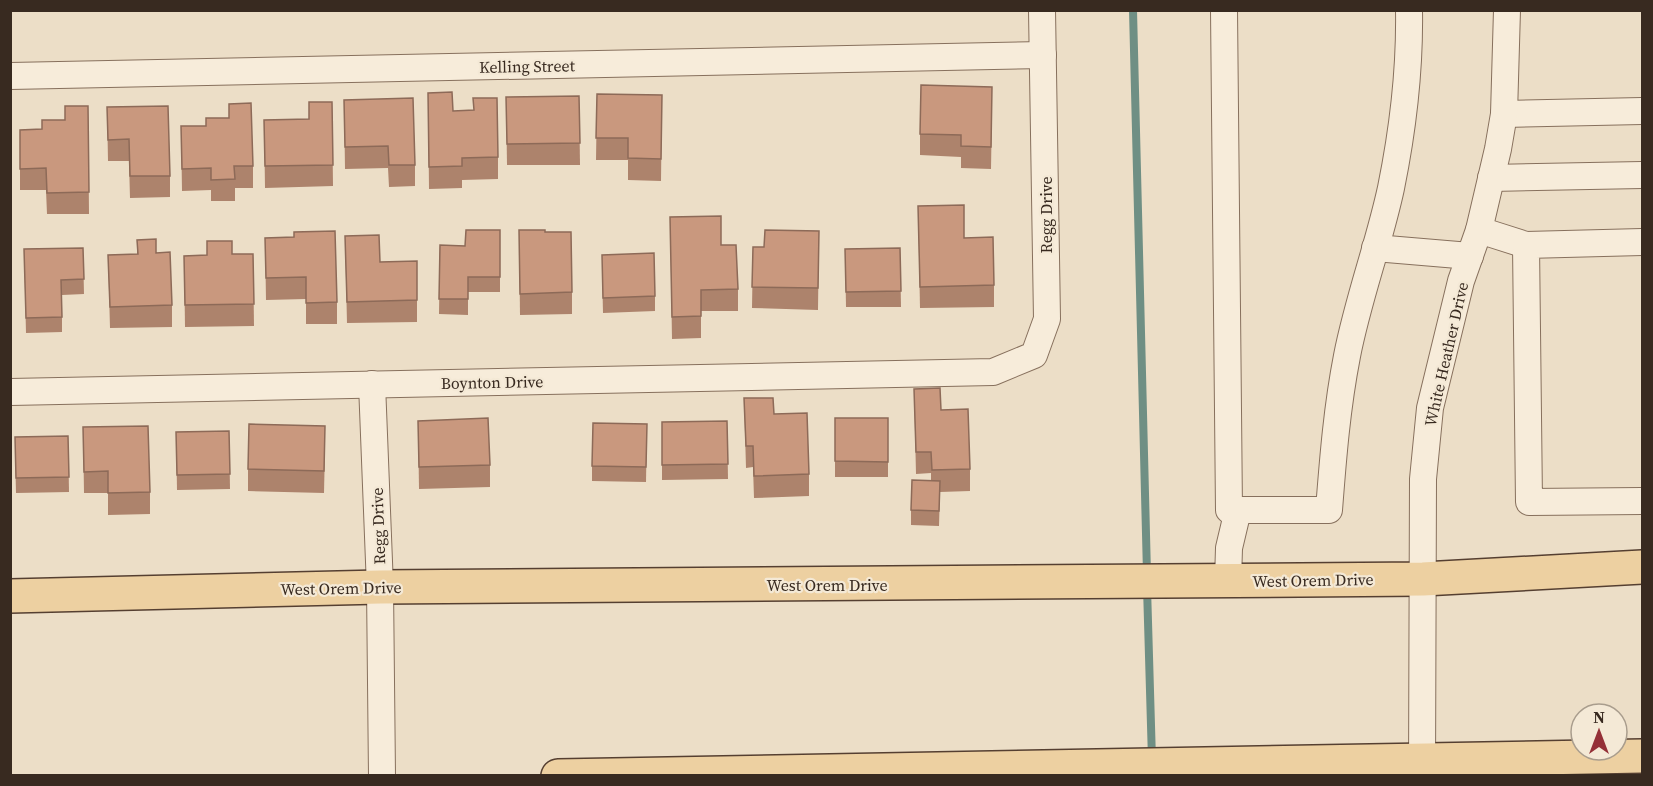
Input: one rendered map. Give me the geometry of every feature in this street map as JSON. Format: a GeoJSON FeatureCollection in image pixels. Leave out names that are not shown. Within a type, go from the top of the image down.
{"type":"FeatureCollection","features":[{"type":"Feature","properties":{"kind":"main road","name":"West Orem Drive"},"geometry":{"type":"LineString","coordinates":[[10,596],[380,587],[1423,579],[1642,567]]}},
{"type":"Feature","properties":{"kind":"main road"},"geometry":{"type":"LineString","coordinates":[[558,776],[782,774],[1222,763],[1422,767],[1642,756]]}},
{"type":"Feature","properties":{"kind":"street","name":"Regg Drive"},"geometry":{"type":"LineString","coordinates":[[974,372],[993,372],[1034,355],[1047,319],[1042,10]]}},
{"type":"Feature","properties":{"kind":"street"},"geometry":{"type":"LineString","coordinates":[[1224,10],[1229,510],[1329,510],[1334,438],[1347,355],[1391,189],[1402,125],[1410,60],[1409,10]]}},
{"type":"Feature","properties":{"kind":"street","name":"White Heather Drive"},"geometry":{"type":"LineString","coordinates":[[1422,767],[1423,479],[1431,408],[1461,281],[1479,230],[1504,114],[1508,10]]}},
{"type":"Feature","properties":{"kind":"street","name":"Kelling Street"},"geometry":{"type":"LineString","coordinates":[[10,76],[1043,55]]}},
{"type":"Feature","properties":{"kind":"street"},"geometry":{"type":"LineString","coordinates":[[1504,114],[1642,111]]}},
{"type":"Feature","properties":{"kind":"street"},"geometry":{"type":"LineString","coordinates":[[1491,178],[1642,175]]}},
{"type":"Feature","properties":{"kind":"street"},"geometry":{"type":"LineString","coordinates":[[1479,230],[1526,245],[1642,242]]}},
{"type":"Feature","properties":{"kind":"street"},"geometry":{"type":"LineString","coordinates":[[1526,245],[1529,502],[1642,501]]}},
{"type":"Feature","properties":{"kind":"street"},"geometry":{"type":"LineString","coordinates":[[1375,248],[1470,256]]}},
{"type":"Feature","properties":{"kind":"street","name":"Boynton Drive"},"geometry":{"type":"LineString","coordinates":[[10,392],[974,372]]}},
{"type":"Feature","properties":{"kind":"street","name":"Regg Drive"},"geometry":{"type":"LineString","coordinates":[[372,384],[380,587],[382,776]]}},
{"type":"Feature","properties":{"kind":"street"},"geometry":{"type":"LineString","coordinates":[[1216,581],[1229,548],[1238,510]]}},
{"type":"Feature","properties":{"kind":"building"},"geometry":{"type":"Polygon","coordinates":[[[921,85],[992,87],[991,147],[961,146],[961,135],[920,134],[921,85]]]}},
{"type":"Feature","properties":{"kind":"building"},"geometry":{"type":"Polygon","coordinates":[[[452,92],[453,111],[474,110],[473,98],[497,98],[498,157],[462,158],[462,166],[429,167],[428,93],[452,92]]]}},
{"type":"Feature","properties":{"kind":"building"},"geometry":{"type":"Polygon","coordinates":[[[597,94],[662,95],[661,159],[628,158],[628,138],[596,138],[597,94]]]}},
{"type":"Feature","properties":{"kind":"building"},"geometry":{"type":"Polygon","coordinates":[[[579,96],[580,143],[507,144],[506,97],[579,96]]]}},
{"type":"Feature","properties":{"kind":"building"},"geometry":{"type":"Polygon","coordinates":[[[413,98],[415,165],[389,165],[388,146],[345,147],[344,100],[413,98]]]}},
{"type":"Feature","properties":{"kind":"building"},"geometry":{"type":"Polygon","coordinates":[[[309,102],[332,102],[333,165],[265,166],[264,120],[309,119],[309,102]]]}},
{"type":"Feature","properties":{"kind":"building"},"geometry":{"type":"Polygon","coordinates":[[[251,103],[253,166],[234,166],[235,179],[211,180],[211,168],[182,169],[181,126],[206,126],[206,118],[229,118],[229,104],[251,103]]]}},
{"type":"Feature","properties":{"kind":"building"},"geometry":{"type":"Polygon","coordinates":[[[65,106],[88,106],[89,192],[47,193],[46,168],[20,169],[20,130],[42,129],[42,120],[65,120],[65,106]]]}},
{"type":"Feature","properties":{"kind":"building"},"geometry":{"type":"Polygon","coordinates":[[[168,106],[170,176],[130,176],[129,139],[108,140],[107,107],[168,106]]]}},
{"type":"Feature","properties":{"kind":"building"},"geometry":{"type":"Polygon","coordinates":[[[964,205],[964,238],[993,237],[994,285],[920,287],[918,206],[964,205]]]}},
{"type":"Feature","properties":{"kind":"building"},"geometry":{"type":"Polygon","coordinates":[[[721,216],[721,245],[736,245],[738,289],[701,290],[701,316],[672,317],[670,217],[721,216]]]}},
{"type":"Feature","properties":{"kind":"building"},"geometry":{"type":"Polygon","coordinates":[[[466,230],[500,230],[500,277],[468,277],[468,299],[439,299],[440,245],[465,246],[466,230]]]}},
{"type":"Feature","properties":{"kind":"building"},"geometry":{"type":"Polygon","coordinates":[[[519,230],[571,232],[572,292],[520,294],[519,230]]]}},
{"type":"Feature","properties":{"kind":"building"},"geometry":{"type":"Polygon","coordinates":[[[765,230],[819,231],[818,288],[752,287],[753,247],[764,247],[765,230]]]}},
{"type":"Feature","properties":{"kind":"building"},"geometry":{"type":"Polygon","coordinates":[[[335,231],[337,302],[306,303],[306,277],[266,278],[265,238],[294,237],[294,232],[335,231]]]}},
{"type":"Feature","properties":{"kind":"building"},"geometry":{"type":"Polygon","coordinates":[[[379,235],[380,262],[417,261],[417,300],[347,302],[345,236],[379,235]]]}},
{"type":"Feature","properties":{"kind":"building"},"geometry":{"type":"Polygon","coordinates":[[[156,239],[156,253],[170,252],[172,305],[110,307],[108,255],[138,254],[137,240],[156,239]]]}},
{"type":"Feature","properties":{"kind":"building"},"geometry":{"type":"Polygon","coordinates":[[[207,241],[232,241],[232,254],[253,254],[254,304],[185,305],[184,256],[207,255],[207,241]]]}},
{"type":"Feature","properties":{"kind":"building"},"geometry":{"type":"Polygon","coordinates":[[[83,248],[84,279],[61,280],[62,317],[26,318],[24,249],[83,248]]]}},
{"type":"Feature","properties":{"kind":"building"},"geometry":{"type":"Polygon","coordinates":[[[900,248],[901,291],[846,292],[845,249],[900,248]]]}},
{"type":"Feature","properties":{"kind":"building"},"geometry":{"type":"Polygon","coordinates":[[[654,253],[655,296],[603,298],[602,255],[654,253]]]}},
{"type":"Feature","properties":{"kind":"building"},"geometry":{"type":"Polygon","coordinates":[[[940,388],[941,410],[968,409],[970,469],[932,470],[931,452],[916,452],[914,389],[940,388]]]}},
{"type":"Feature","properties":{"kind":"building"},"geometry":{"type":"Polygon","coordinates":[[[744,398],[773,398],[774,414],[807,413],[809,474],[754,476],[753,446],[746,446],[744,398]]]}},
{"type":"Feature","properties":{"kind":"building"},"geometry":{"type":"Polygon","coordinates":[[[488,418],[490,465],[419,467],[418,421],[488,418]]]}},
{"type":"Feature","properties":{"kind":"building"},"geometry":{"type":"Polygon","coordinates":[[[835,418],[888,418],[888,462],[835,461],[835,418]]]}},
{"type":"Feature","properties":{"kind":"building"},"geometry":{"type":"Polygon","coordinates":[[[727,421],[728,464],[662,465],[662,422],[727,421]]]}},
{"type":"Feature","properties":{"kind":"building"},"geometry":{"type":"Polygon","coordinates":[[[593,423],[647,424],[646,467],[592,466],[593,423]]]}},
{"type":"Feature","properties":{"kind":"building"},"geometry":{"type":"Polygon","coordinates":[[[249,424],[325,426],[324,471],[248,469],[249,424]]]}},
{"type":"Feature","properties":{"kind":"building"},"geometry":{"type":"Polygon","coordinates":[[[148,426],[150,492],[108,493],[108,471],[84,472],[83,427],[148,426]]]}},
{"type":"Feature","properties":{"kind":"building"},"geometry":{"type":"Polygon","coordinates":[[[229,431],[230,474],[177,475],[176,432],[229,431]]]}},
{"type":"Feature","properties":{"kind":"building"},"geometry":{"type":"Polygon","coordinates":[[[68,436],[69,477],[16,478],[15,437],[68,436]]]}},
{"type":"Feature","properties":{"kind":"building"},"geometry":{"type":"Polygon","coordinates":[[[912,480],[940,481],[939,511],[911,510],[912,480]]]}},
{"type":"Feature","properties":{"kind":"waterway"},"geometry":{"type":"LineString","coordinates":[[1133,10],[1147,574]]}},
{"type":"Feature","properties":{"kind":"waterway"},"geometry":{"type":"LineString","coordinates":[[1147,587],[1152,760]]}}]}
